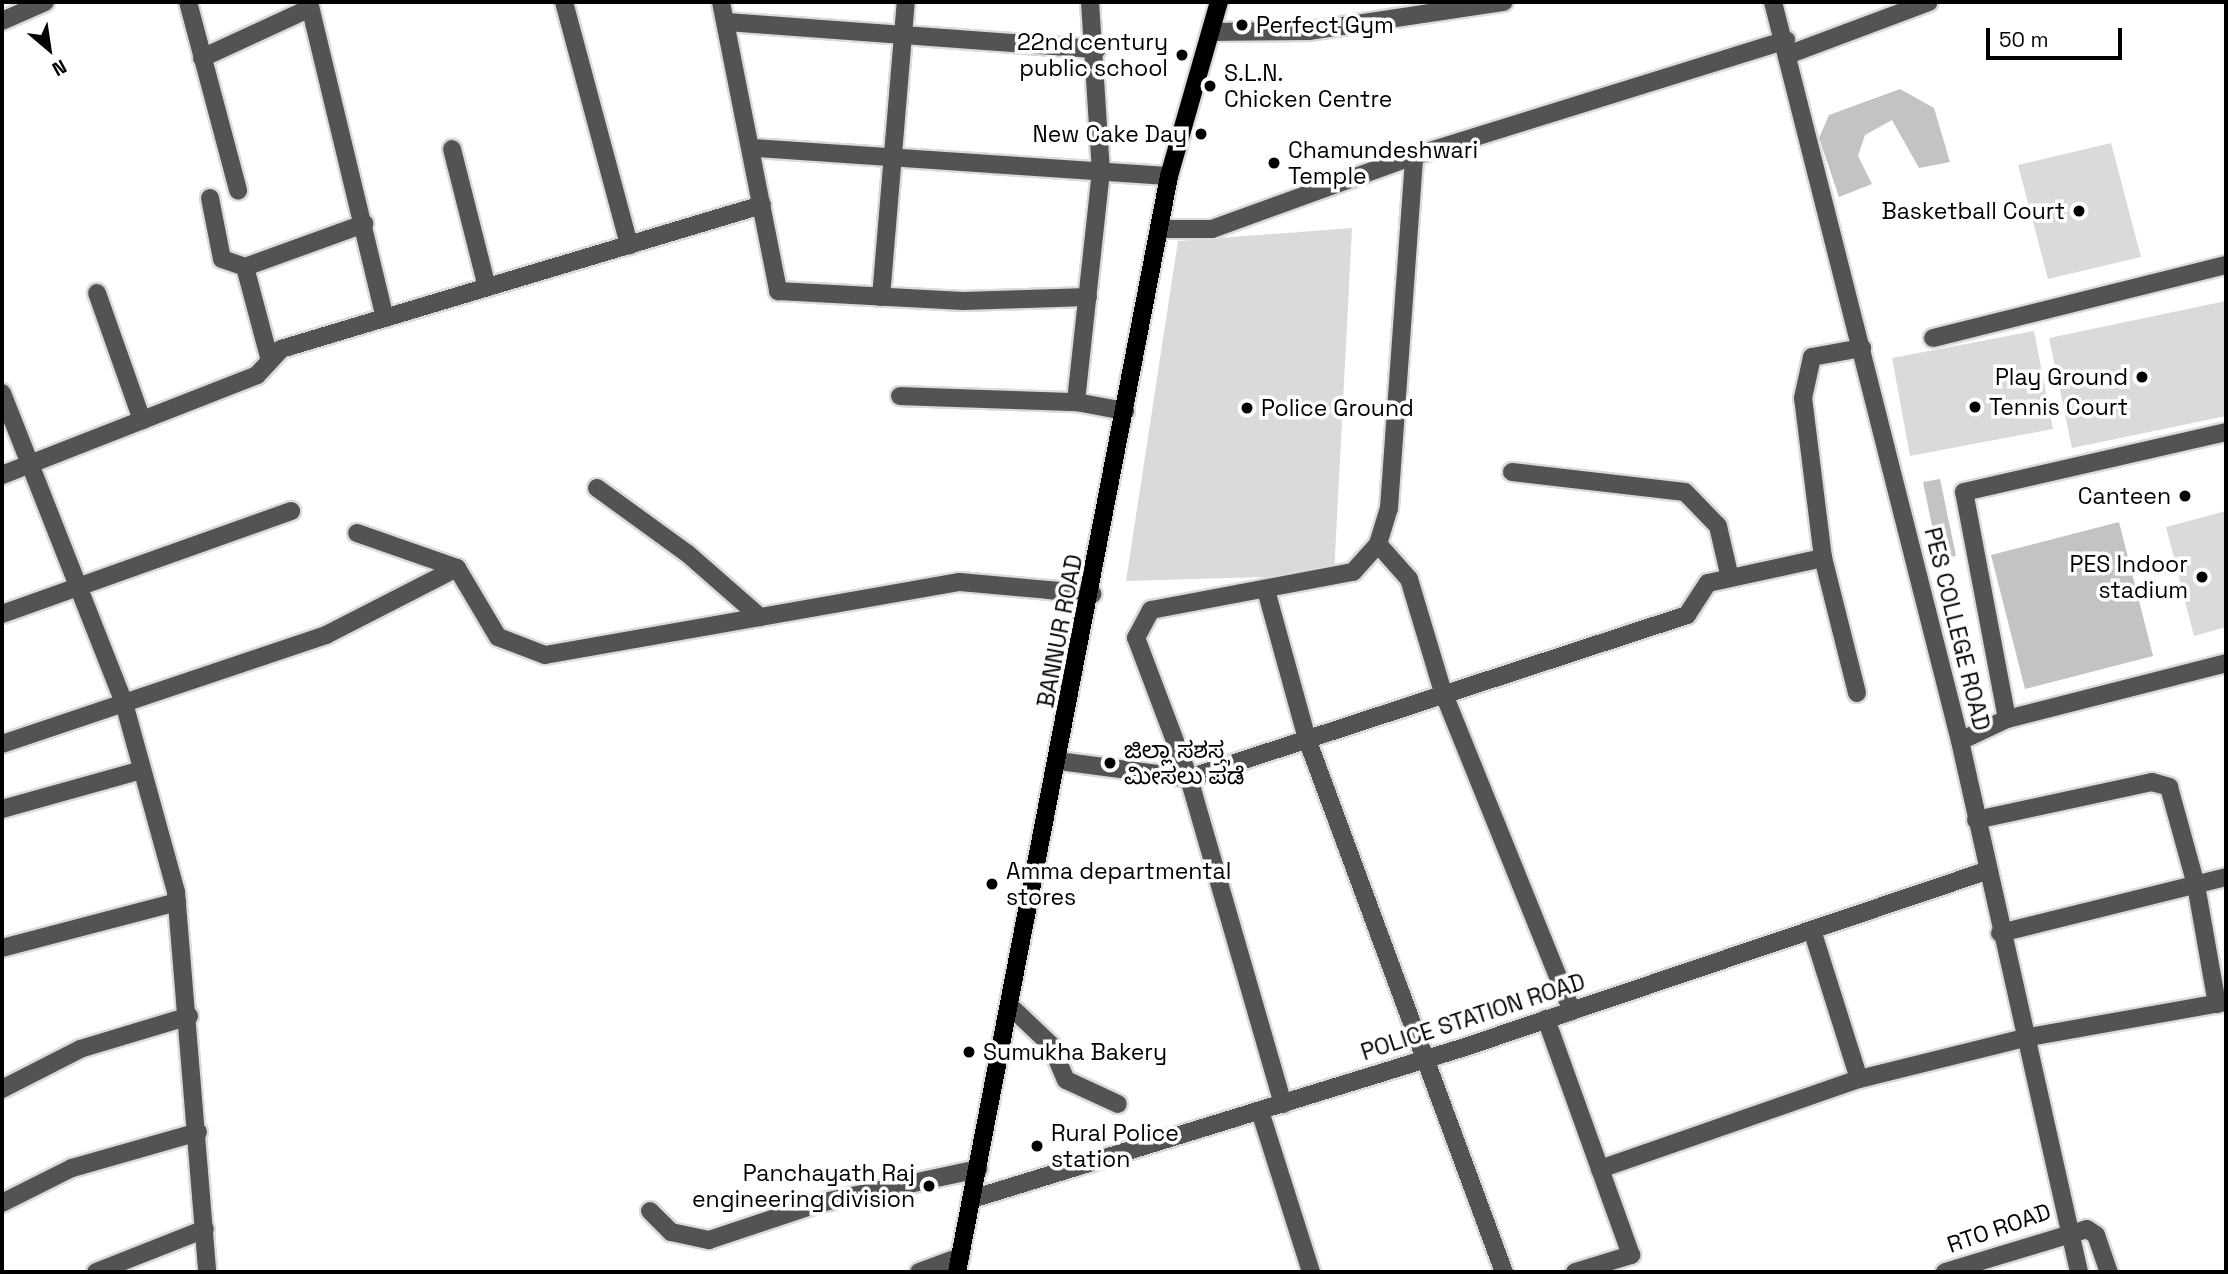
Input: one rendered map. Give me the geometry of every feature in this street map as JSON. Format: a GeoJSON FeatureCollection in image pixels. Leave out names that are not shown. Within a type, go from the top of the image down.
{"type":"FeatureCollection","features":[{"type":"Feature","properties":{"kind":"main road","name":"BANNUR ROAD"},"geometry":{"type":"LineString","coordinates":[[958,1265],[1092,594],[1169,176],[1215,32],[1219,2]]}},
{"type":"Feature","properties":{"kind":"street"},"geometry":{"type":"LineString","coordinates":[[2,21],[45,2]]}},
{"type":"Feature","properties":{"kind":"street"},"geometry":{"type":"LineString","coordinates":[[188,2],[238,190]]}},
{"type":"Feature","properties":{"kind":"street"},"geometry":{"type":"LineString","coordinates":[[564,2],[629,245]]}},
{"type":"Feature","properties":{"kind":"street"},"geometry":{"type":"LineString","coordinates":[[721,2],[755,148],[762,205],[778,291],[881,297],[1087,297]]}},
{"type":"Feature","properties":{"kind":"street"},"geometry":{"type":"LineString","coordinates":[[881,297],[906,2]]}},
{"type":"Feature","properties":{"kind":"street"},"geometry":{"type":"LineString","coordinates":[[1076,402],[1101,171],[1097,49],[1090,2]]}},
{"type":"Feature","properties":{"kind":"street"},"geometry":{"type":"LineString","coordinates":[[1215,32],[1309,31],[1504,2]]}},
{"type":"Feature","properties":{"kind":"street","name":"PES COLLEGE ROAD"},"geometry":{"type":"LineString","coordinates":[[1773,2],[1788,47],[1960,741],[1986,871],[2029,1037],[2079,1272]]}},
{"type":"Feature","properties":{"kind":"street"},"geometry":{"type":"LineString","coordinates":[[1159,229],[1212,229],[1414,156],[1788,47],[1929,2]]}},
{"type":"Feature","properties":{"kind":"street"},"geometry":{"type":"LineString","coordinates":[[202,58],[309,5],[385,318]]}},
{"type":"Feature","properties":{"kind":"street"},"geometry":{"type":"LineString","coordinates":[[727,22],[1097,49]]}},
{"type":"Feature","properties":{"kind":"street"},"geometry":{"type":"LineString","coordinates":[[755,148],[894,160],[1169,176]]}},
{"type":"Feature","properties":{"kind":"street"},"geometry":{"type":"LineString","coordinates":[[452,149],[487,287]]}},
{"type":"Feature","properties":{"kind":"street"},"geometry":{"type":"LineString","coordinates":[[1283,1104],[1189,778],[1136,638],[1151,610],[1353,572],[1378,544],[1389,508],[1414,156]]}},
{"type":"Feature","properties":{"kind":"street"},"geometry":{"type":"LineString","coordinates":[[210,198],[222,259],[245,267],[364,224]]}},
{"type":"Feature","properties":{"kind":"street"},"geometry":{"type":"LineString","coordinates":[[2,475],[257,375],[281,349],[762,205]]}},
{"type":"Feature","properties":{"kind":"street"},"geometry":{"type":"LineString","coordinates":[[1933,338],[2226,265]]}},
{"type":"Feature","properties":{"kind":"street"},"geometry":{"type":"LineString","coordinates":[[245,267],[270,361]]}},
{"type":"Feature","properties":{"kind":"street"},"geometry":{"type":"LineString","coordinates":[[97,293],[142,420]]}},
{"type":"Feature","properties":{"kind":"street"},"geometry":{"type":"LineString","coordinates":[[1857,693],[1823,558],[1803,398],[1812,357],[1862,348]]}},
{"type":"Feature","properties":{"kind":"street"},"geometry":{"type":"LineString","coordinates":[[2,393],[124,703],[177,902],[189,1016],[207,1272]]}},
{"type":"Feature","properties":{"kind":"street"},"geometry":{"type":"LineString","coordinates":[[900,396],[1076,402],[1125,411]]}},
{"type":"Feature","properties":{"kind":"street"},"geometry":{"type":"LineString","coordinates":[[2007,719],[1964,492],[2226,432]]}},
{"type":"Feature","properties":{"kind":"street"},"geometry":{"type":"LineString","coordinates":[[1512,472],[1685,492],[1718,526],[1730,578]]}},
{"type":"Feature","properties":{"kind":"street"},"geometry":{"type":"LineString","coordinates":[[597,488],[688,554],[760,617]]}},
{"type":"Feature","properties":{"kind":"street"},"geometry":{"type":"LineString","coordinates":[[2,614],[290,511]]}},
{"type":"Feature","properties":{"kind":"street"},"geometry":{"type":"LineString","coordinates":[[357,533],[457,568],[498,637],[545,655],[960,582],[1092,594]]}},
{"type":"Feature","properties":{"kind":"street"},"geometry":{"type":"LineString","coordinates":[[1378,544],[1409,579],[1443,692],[1572,1011]]}},
{"type":"Feature","properties":{"kind":"street"},"geometry":{"type":"LineString","coordinates":[[1059,761],[1189,778],[1443,692],[1687,615],[1707,583],[1823,558]]}},
{"type":"Feature","properties":{"kind":"street"},"geometry":{"type":"LineString","coordinates":[[2,744],[326,635],[457,568]]}},
{"type":"Feature","properties":{"kind":"street"},"geometry":{"type":"LineString","coordinates":[[1266,590],[1307,739],[1504,1272]]}},
{"type":"Feature","properties":{"kind":"street"},"geometry":{"type":"LineString","coordinates":[[1960,741],[2007,719],[2226,663]]}},
{"type":"Feature","properties":{"kind":"street"},"geometry":{"type":"LineString","coordinates":[[2,809],[142,770]]}},
{"type":"Feature","properties":{"kind":"street"},"geometry":{"type":"LineString","coordinates":[[1600,1169],[1859,1080],[2029,1037],[2222,1003],[2174,794],[2162,783],[1976,820]]}},
{"type":"Feature","properties":{"kind":"street","name":"POLICE STATION ROAD"},"geometry":{"type":"LineString","coordinates":[[972,1199],[1283,1104],[1572,1011],[1986,871]]}},
{"type":"Feature","properties":{"kind":"street"},"geometry":{"type":"LineString","coordinates":[[2000,933],[2226,877]]}},
{"type":"Feature","properties":{"kind":"street"},"geometry":{"type":"LineString","coordinates":[[2,948],[177,902]]}},
{"type":"Feature","properties":{"kind":"street"},"geometry":{"type":"LineString","coordinates":[[1812,930],[1859,1080]]}},
{"type":"Feature","properties":{"kind":"street"},"geometry":{"type":"LineString","coordinates":[[1010,1006],[1051,1045],[1066,1080],[1118,1104]]}},
{"type":"Feature","properties":{"kind":"street"},"geometry":{"type":"LineString","coordinates":[[2,1089],[80,1049],[189,1016]]}},
{"type":"Feature","properties":{"kind":"street"},"geometry":{"type":"LineString","coordinates":[[1546,1019],[1630,1255],[1576,1272]]}},
{"type":"Feature","properties":{"kind":"street"},"geometry":{"type":"LineString","coordinates":[[1260,1111],[1311,1272]]}},
{"type":"Feature","properties":{"kind":"street"},"geometry":{"type":"LineString","coordinates":[[2,1203],[72,1168],[198,1132]]}},
{"type":"Feature","properties":{"kind":"street"},"geometry":{"type":"LineString","coordinates":[[650,1211],[671,1232],[709,1240],[820,1203],[978,1168]]}},
{"type":"Feature","properties":{"kind":"street"},"geometry":{"type":"LineString","coordinates":[[96,1272],[205,1229]]}},
{"type":"Feature","properties":{"kind":"street"},"geometry":{"type":"LineString","coordinates":[[2069,1230],[2094,1232],[2109,1272]]}},
{"type":"Feature","properties":{"kind":"street","name":"RTO ROAD"},"geometry":{"type":"LineString","coordinates":[[1945,1272],[2069,1230]]}},
{"type":"Feature","properties":{"kind":"street"},"geometry":{"type":"LineString","coordinates":[[919,1272],[958,1265]]}},
{"type":"Feature","properties":{"kind":"shaded area","name":"Basketball Court"},"geometry":{"type":"Polygon","coordinates":[[[2111,143],[2141,257],[2048,279],[2018,165],[2111,143]]]}},
{"type":"Feature","properties":{"kind":"shaded area","name":"Police Ground"},"geometry":{"type":"Polygon","coordinates":[[[1352,228],[1334,575],[1126,581],[1178,241],[1352,228]]]}},
{"type":"Feature","properties":{"kind":"shaded area","name":"Play Ground"},"geometry":{"type":"Polygon","coordinates":[[[2226,301],[2226,416],[2072,448],[2049,338],[2226,301]]]}},
{"type":"Feature","properties":{"kind":"shaded area","name":"Tennis Court"},"geometry":{"type":"Polygon","coordinates":[[[2034,331],[2053,429],[1910,456],[1892,358],[2034,331]]]}},
{"type":"Feature","properties":{"kind":"shaded area","name":"PES Indoor stadium"},"geometry":{"type":"Polygon","coordinates":[[[2226,511],[2226,627],[2194,636],[2166,527],[2226,511]]]}},
{"type":"Feature","properties":{"kind":"building"},"geometry":{"type":"Polygon","coordinates":[[[1900,89],[1934,108],[1950,162],[1919,168],[1892,120],[1865,135],[1858,156],[1872,184],[1839,197],[1819,138],[1829,115],[1900,89]]]}},
{"type":"Feature","properties":{"kind":"building"},"geometry":{"type":"Polygon","coordinates":[[[1940,479],[1956,556],[1939,559],[1923,482],[1940,479]]]}},
{"type":"Feature","properties":{"kind":"building"},"geometry":{"type":"Polygon","coordinates":[[[2119,522],[2153,656],[2025,689],[1991,555],[2119,522]]]}},
{"type":"Feature","properties":{"kind":"place","name":"Perfect Gym"},"geometry":{"type":"Point","coordinates":[1242,25]}},
{"type":"Feature","properties":{"kind":"place","name":"22nd century public school"},"geometry":{"type":"Point","coordinates":[1182,55]}},
{"type":"Feature","properties":{"kind":"place","name":"S.L.N. Chicken Centre"},"geometry":{"type":"Point","coordinates":[1210,86]}},
{"type":"Feature","properties":{"kind":"place","name":"New Cake Day"},"geometry":{"type":"Point","coordinates":[1201,134]}},
{"type":"Feature","properties":{"kind":"place","name":"Chamundeshwari Temple"},"geometry":{"type":"Point","coordinates":[1274,163]}},
{"type":"Feature","properties":{"kind":"place","name":"Basketball Court"},"geometry":{"type":"Point","coordinates":[2079,211]}},
{"type":"Feature","properties":{"kind":"place","name":"Play Ground"},"geometry":{"type":"Point","coordinates":[2142,377]}},
{"type":"Feature","properties":{"kind":"place","name":"Tennis Court"},"geometry":{"type":"Point","coordinates":[1975,407]}},
{"type":"Feature","properties":{"kind":"place","name":"Police Ground"},"geometry":{"type":"Point","coordinates":[1247,408]}},
{"type":"Feature","properties":{"kind":"place","name":"Canteen"},"geometry":{"type":"Point","coordinates":[2185,496]}},
{"type":"Feature","properties":{"kind":"place","name":"PES Indoor stadium"},"geometry":{"type":"Point","coordinates":[2202,577]}},
{"type":"Feature","properties":{"kind":"place","name":"ಜಿಲ್ಲಾ ಸಶಸ್ತ್ರ ಮೀಸಲು ಪಡೆ"},"geometry":{"type":"Point","coordinates":[1110,763]}},
{"type":"Feature","properties":{"kind":"place","name":"Amma departmental stores"},"geometry":{"type":"Point","coordinates":[992,884]}},
{"type":"Feature","properties":{"kind":"place","name":"Sumukha Bakery"},"geometry":{"type":"Point","coordinates":[969,1052]}},
{"type":"Feature","properties":{"kind":"place","name":"Rural Police station"},"geometry":{"type":"Point","coordinates":[1037,1146]}},
{"type":"Feature","properties":{"kind":"place","name":"Panchayath Raj engineering division"},"geometry":{"type":"Point","coordinates":[929,1186]}}]}
